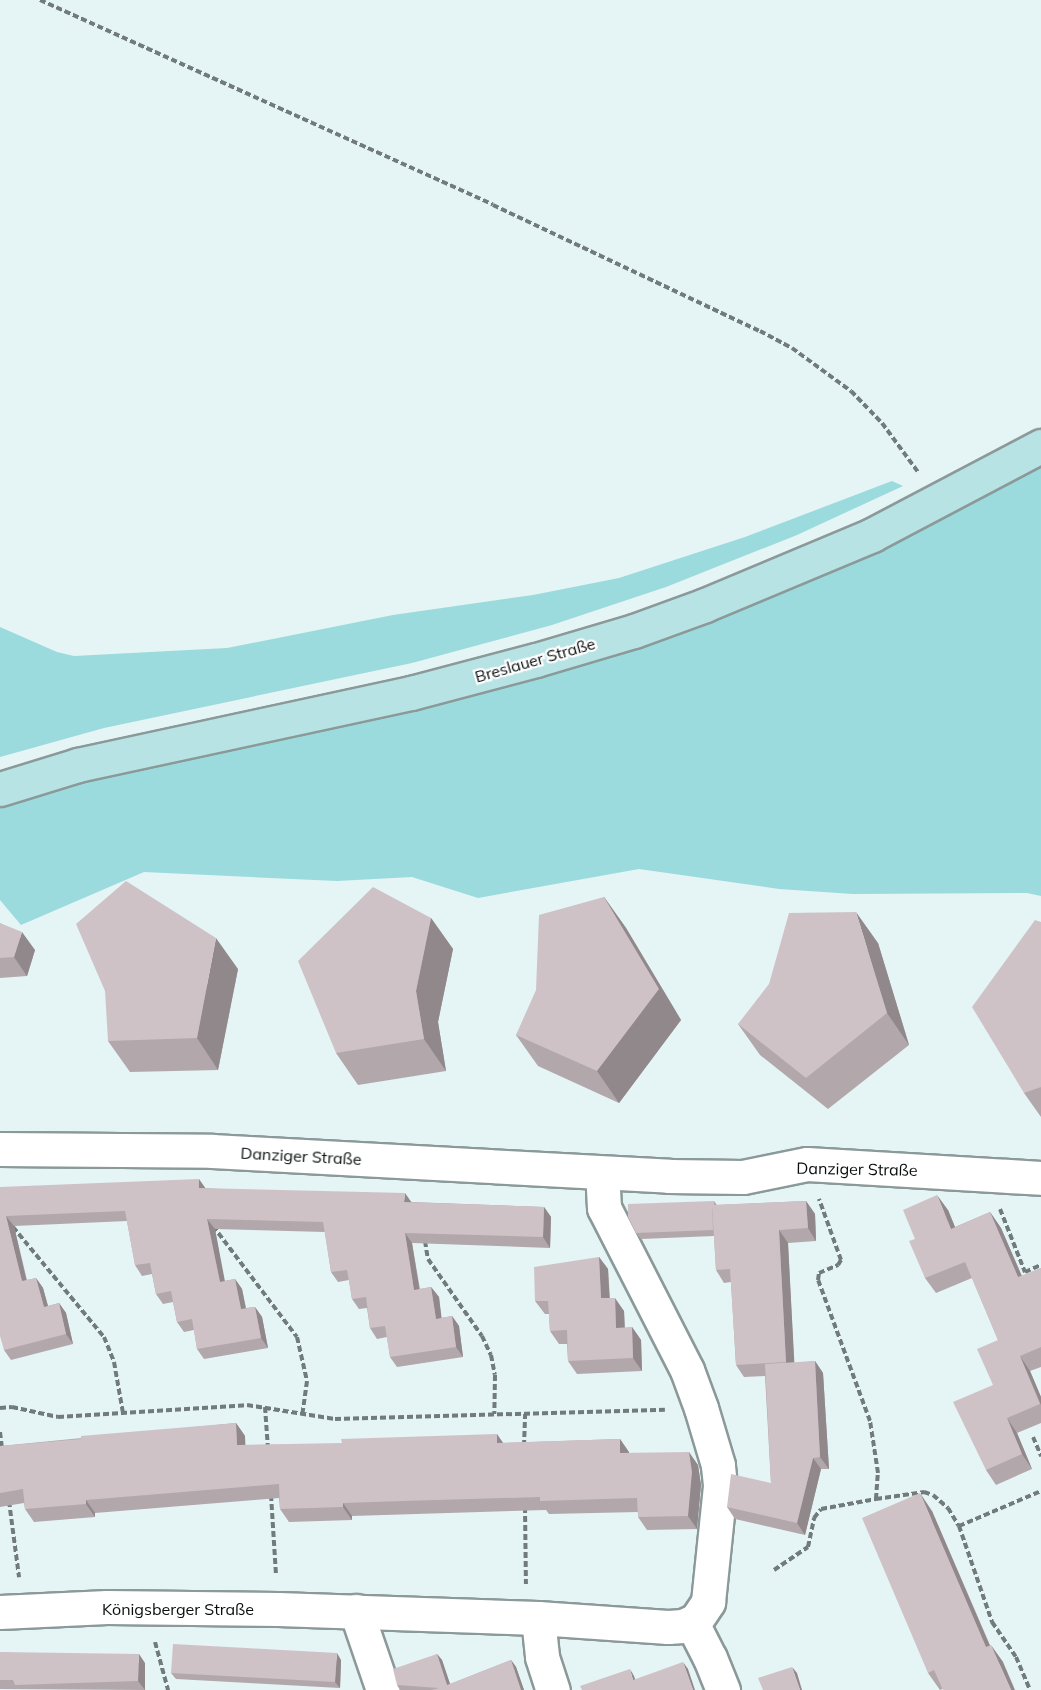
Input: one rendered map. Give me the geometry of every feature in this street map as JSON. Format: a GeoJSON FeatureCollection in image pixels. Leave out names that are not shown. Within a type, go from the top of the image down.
{"type":"FeatureCollection","features":[{"type":"Feature","properties":{"kind":"main road","name":"Breslauer Straße"},"geometry":{"type":"LineString","coordinates":[[0,789],[78,765],[411,693],[592,644],[747,588],[872,535],[1041,446]]}},
{"type":"Feature","properties":{"kind":"street","name":"Danziger Straße"},"geometry":{"type":"LineString","coordinates":[[0,1149],[212,1151],[602,1174],[742,1178],[807,1164],[1041,1178]]}},
{"type":"Feature","properties":{"kind":"street"},"geometry":{"type":"LineString","coordinates":[[602,1174],[604,1208],[674,1341],[702,1407],[720,1478],[708,1602],[701,1617],[692,1623],[723,1690]]}},
{"type":"Feature","properties":{"kind":"street","name":"Königsberger Straße"},"geometry":{"type":"LineString","coordinates":[[11,1612],[156,1608],[278,1609],[532,1618],[668,1627],[692,1623]]}},
{"type":"Feature","properties":{"kind":"street"},"geometry":{"type":"LineString","coordinates":[[356,1611],[383,1690]]}},
{"type":"Feature","properties":{"kind":"street"},"geometry":{"type":"LineString","coordinates":[[532,1618],[553,1690]]}},
{"type":"Feature","properties":{"kind":"path"},"geometry":{"type":"LineString","coordinates":[[40,0],[472,195],[781,342],[828,373],[866,405],[939,500]]}},
{"type":"Feature","properties":{"kind":"path"},"geometry":{"type":"LineString","coordinates":[[807,1164],[841,1260],[838,1265],[819,1273],[818,1280],[870,1421],[877,1466],[876,1499]]}},
{"type":"Feature","properties":{"kind":"path"},"geometry":{"type":"LineString","coordinates":[[986,1175],[1025,1272],[1041,1265]]}},
{"type":"Feature","properties":{"kind":"path"},"geometry":{"type":"LineString","coordinates":[[213,1220],[216,1232],[299,1341],[307,1381],[302,1416]]}},
{"type":"Feature","properties":{"kind":"path"},"geometry":{"type":"LineString","coordinates":[[13,1225],[107,1342],[123,1413]]}},
{"type":"Feature","properties":{"kind":"path"},"geometry":{"type":"LineString","coordinates":[[425,1237],[428,1259],[482,1336],[491,1355],[495,1375],[494,1414]]}},
{"type":"Feature","properties":{"kind":"path"},"geometry":{"type":"LineString","coordinates":[[0,1408],[16,1408],[46,1417],[224,1405],[266,1407],[302,1416],[335,1419],[702,1407]]}},
{"type":"Feature","properties":{"kind":"path"},"geometry":{"type":"LineString","coordinates":[[266,1407],[268,1457]]}},
{"type":"Feature","properties":{"kind":"path"},"geometry":{"type":"LineString","coordinates":[[524,1457],[525,1414]]}},
{"type":"Feature","properties":{"kind":"path"},"geometry":{"type":"LineString","coordinates":[[0,1432],[3,1453]]}},
{"type":"Feature","properties":{"kind":"path"},"geometry":{"type":"LineString","coordinates":[[1033,1437],[1041,1456]]}},
{"type":"Feature","properties":{"kind":"path"},"geometry":{"type":"LineString","coordinates":[[270,1490],[278,1609]]}},
{"type":"Feature","properties":{"kind":"path"},"geometry":{"type":"LineString","coordinates":[[959,1526],[1041,1491]]}},
{"type":"Feature","properties":{"kind":"path"},"geometry":{"type":"LineString","coordinates":[[774,1570],[808,1547],[814,1518],[821,1509],[876,1499],[929,1493],[945,1505],[959,1526],[990,1618],[1016,1657],[1030,1690]]}},
{"type":"Feature","properties":{"kind":"path"},"geometry":{"type":"LineString","coordinates":[[8,1495],[11,1612]]}},
{"type":"Feature","properties":{"kind":"path"},"geometry":{"type":"LineString","coordinates":[[525,1502],[532,1618]]}},
{"type":"Feature","properties":{"kind":"path"},"geometry":{"type":"LineString","coordinates":[[156,1608],[155,1648],[168,1690]]}},
{"type":"Feature","properties":{"kind":"shaded area"},"geometry":{"type":"Polygon","coordinates":[[[1041,464],[1041,896],[1027,893],[853,894],[779,889],[639,869],[478,898],[412,877],[337,881],[144,872],[21,925],[0,900],[0,807],[96,778],[455,699],[636,646],[897,539],[1041,464]]]}},
{"type":"Feature","properties":{"kind":"shaded area"},"geometry":{"type":"Polygon","coordinates":[[[892,481],[903,486],[797,535],[666,587],[552,625],[412,663],[104,728],[0,757],[0,627],[57,652],[74,656],[227,648],[393,615],[533,595],[619,578],[745,537],[892,481]]]}},
{"type":"Feature","properties":{"kind":"building"},"geometry":{"type":"Polygon","coordinates":[[[126,881],[216,938],[197,1038],[108,1041],[105,991],[76,924],[126,881]]]}},
{"type":"Feature","properties":{"kind":"building"},"geometry":{"type":"Polygon","coordinates":[[[373,887],[431,918],[416,991],[424,1039],[336,1053],[298,961],[373,887]]]}},
{"type":"Feature","properties":{"kind":"building"},"geometry":{"type":"Polygon","coordinates":[[[604,897],[659,989],[597,1071],[516,1035],[536,990],[539,915],[604,897]]]}},
{"type":"Feature","properties":{"kind":"building"},"geometry":{"type":"Polygon","coordinates":[[[856,912],[887,1013],[806,1078],[738,1024],[769,984],[789,913],[856,912]]]}},
{"type":"Feature","properties":{"kind":"building"},"geometry":{"type":"Polygon","coordinates":[[[1035,920],[1041,922],[1041,1087],[1024,1093],[972,1007],[1035,920]]]}},
{"type":"Feature","properties":{"kind":"building"},"geometry":{"type":"Polygon","coordinates":[[[0,923],[22,932],[14,957],[0,958],[0,923]]]}},
{"type":"Feature","properties":{"kind":"building"},"geometry":{"type":"Polygon","coordinates":[[[199,1179],[199,1188],[405,1193],[404,1202],[544,1207],[543,1237],[405,1233],[414,1290],[431,1287],[436,1319],[452,1316],[456,1347],[390,1357],[385,1326],[370,1328],[366,1297],[352,1299],[347,1270],[331,1272],[323,1222],[207,1219],[220,1282],[235,1279],[241,1309],[255,1307],[261,1338],[197,1349],[192,1319],[177,1322],[171,1291],[156,1294],[150,1263],[135,1265],[125,1211],[6,1216],[22,1281],[36,1278],[44,1307],[59,1303],[66,1334],[4,1350],[0,1336],[0,1187],[199,1179]]]}},
{"type":"Feature","properties":{"kind":"building"},"geometry":{"type":"Polygon","coordinates":[[[937,1195],[951,1229],[990,1212],[1018,1277],[1041,1268],[1041,1347],[1020,1356],[1040,1404],[1007,1418],[1022,1454],[986,1470],[953,1402],[993,1385],[977,1349],[998,1340],[965,1262],[925,1278],[909,1241],[915,1239],[903,1210],[937,1195]]]}},
{"type":"Feature","properties":{"kind":"building"},"geometry":{"type":"Polygon","coordinates":[[[714,1201],[712,1205],[713,1230],[636,1233],[628,1217],[628,1204],[714,1201]]]}},
{"type":"Feature","properties":{"kind":"building"},"geometry":{"type":"Polygon","coordinates":[[[806,1201],[808,1228],[779,1230],[786,1362],[736,1365],[730,1269],[716,1270],[712,1205],[806,1201]]]}},
{"type":"Feature","properties":{"kind":"building"},"geometry":{"type":"Polygon","coordinates":[[[599,1257],[601,1298],[615,1298],[616,1328],[632,1327],[633,1358],[568,1361],[567,1330],[550,1331],[548,1301],[535,1301],[534,1267],[599,1257]]]}},
{"type":"Feature","properties":{"kind":"building"},"geometry":{"type":"Polygon","coordinates":[[[815,1361],[820,1457],[813,1458],[797,1523],[727,1507],[731,1474],[771,1483],[765,1364],[815,1361]]]}},
{"type":"Feature","properties":{"kind":"building"},"geometry":{"type":"Polygon","coordinates":[[[236,1423],[237,1445],[342,1443],[341,1439],[497,1434],[497,1443],[620,1439],[620,1453],[689,1452],[692,1472],[688,1516],[638,1517],[637,1498],[540,1501],[540,1497],[403,1501],[343,1503],[343,1507],[280,1509],[279,1484],[86,1500],[86,1504],[25,1509],[23,1489],[0,1493],[0,1446],[81,1439],[81,1436],[236,1423]]]}},
{"type":"Feature","properties":{"kind":"building"},"geometry":{"type":"Polygon","coordinates":[[[920,1493],[986,1647],[991,1645],[1011,1690],[943,1690],[934,1670],[928,1673],[862,1518],[920,1493]]]}},
{"type":"Feature","properties":{"kind":"building"},"geometry":{"type":"Polygon","coordinates":[[[173,1644],[337,1653],[335,1682],[171,1673],[173,1644]]]}},
{"type":"Feature","properties":{"kind":"building"},"geometry":{"type":"Polygon","coordinates":[[[0,1652],[139,1654],[138,1681],[15,1685],[13,1680],[0,1680],[0,1652]]]}},
{"type":"Feature","properties":{"kind":"building"},"geometry":{"type":"Polygon","coordinates":[[[437,1654],[447,1685],[511,1660],[521,1690],[431,1690],[439,1688],[397,1685],[393,1669],[437,1654]]]}},
{"type":"Feature","properties":{"kind":"building"},"geometry":{"type":"Polygon","coordinates":[[[683,1662],[693,1690],[582,1690],[580,1686],[630,1669],[633,1680],[683,1662]]]}},
{"type":"Feature","properties":{"kind":"building"},"geometry":{"type":"Polygon","coordinates":[[[792,1667],[800,1690],[763,1690],[758,1678],[792,1667]]]}}]}
